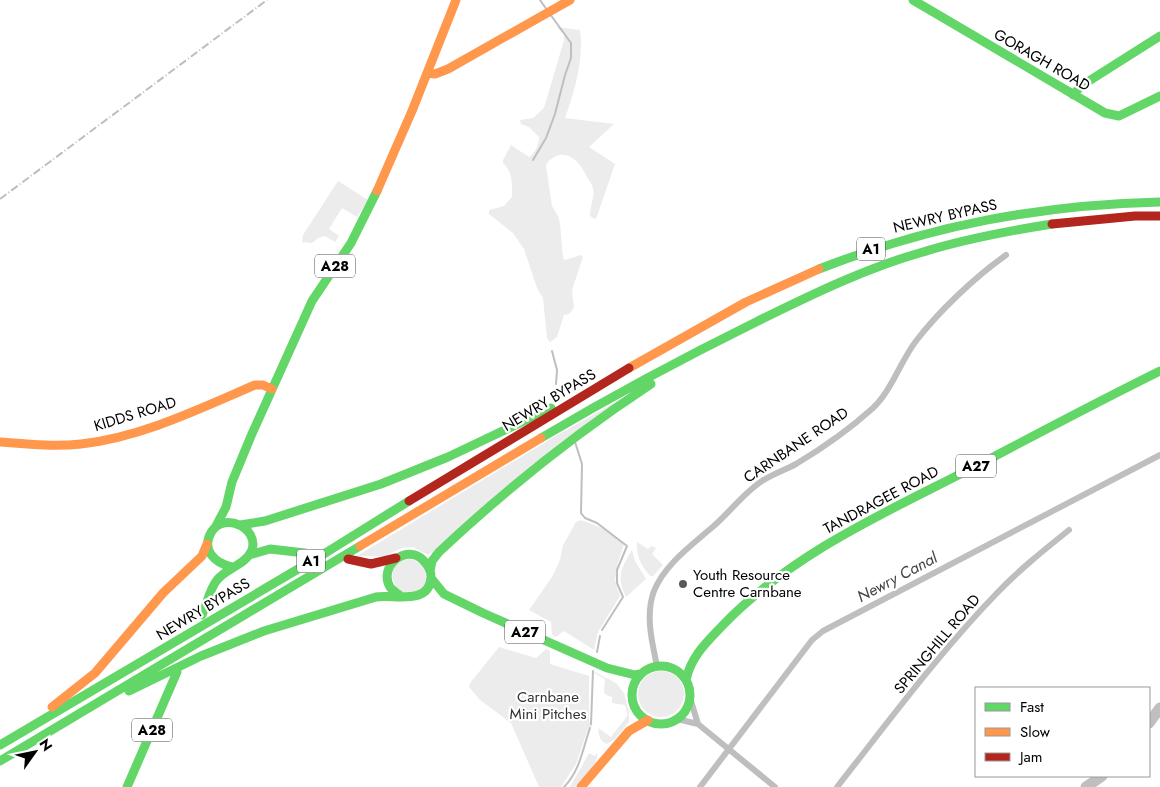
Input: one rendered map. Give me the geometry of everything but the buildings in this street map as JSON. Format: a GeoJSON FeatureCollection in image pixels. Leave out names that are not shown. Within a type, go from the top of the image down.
{"type":"FeatureCollection","features":[{"type":"Feature","properties":{"kind":"main road","name":"A28"},"geometry":{"type":"LineString","coordinates":[[207,544],[228,499],[240,461],[312,301],[351,242],[369,210],[412,111],[456,0]]}},
{"type":"Feature","properties":{"kind":"main road"},"geometry":{"type":"LineString","coordinates":[[427,73],[435,74],[448,70],[570,0]]}},
{"type":"Feature","properties":{"kind":"main road","name":"GORAGH ROAD"},"geometry":{"type":"LineString","coordinates":[[914,0],[1100,111],[1119,116],[1160,96]]}},
{"type":"Feature","properties":{"kind":"main road"},"geometry":{"type":"LineString","coordinates":[[1073,94],[1081,86],[1160,36]]}},
{"type":"Feature","properties":{"kind":"main road","name":"NEWRY BYPASS"},"geometry":{"type":"LineString","coordinates":[[0,746],[609,380],[734,308],[773,288],[886,244],[969,222],[1047,208],[1160,202]]}},
{"type":"Feature","properties":{"kind":"main road","name":"NEWRY BYPASS"},"geometry":{"type":"LineString","coordinates":[[0,761],[551,432],[718,340],[813,294],[873,269],[921,252],[991,234],[1032,226],[1102,218],[1160,216]]}},
{"type":"Feature","properties":{"kind":"main road"},"geometry":{"type":"LineString","coordinates":[[421,594],[426,590],[432,561],[439,552],[510,487],[615,407],[718,340]]}},
{"type":"Feature","properties":{"kind":"main road","name":"TANDRAGEE ROAD"},"geometry":{"type":"LineString","coordinates":[[661,666],[682,663],[692,658],[748,598],[812,552],[868,521],[1160,371]]}},
{"type":"Feature","properties":{"kind":"main road"},"geometry":{"type":"LineString","coordinates":[[216,526],[222,523],[237,524],[265,521],[414,472],[609,380]]}},
{"type":"Feature","properties":{"kind":"main road","name":"KIDDS ROAD"},"geometry":{"type":"LineString","coordinates":[[0,442],[34,445],[80,444],[122,436],[164,423],[255,385],[263,385],[272,389]]}},
{"type":"Feature","properties":{"kind":"main road"},"geometry":{"type":"LineString","coordinates":[[228,499],[237,524],[259,543],[270,549],[305,553]]}},
{"type":"Feature","properties":{"kind":"main road"},"geometry":{"type":"LineString","coordinates":[[249,534],[252,548],[250,555]]}},
{"type":"Feature","properties":{"kind":"main road"},"geometry":{"type":"LineString","coordinates":[[11,739],[95,672],[120,645],[162,593],[202,556],[207,544]]}},
{"type":"Feature","properties":{"kind":"main road"},"geometry":{"type":"LineString","coordinates":[[207,544],[217,580]]}},
{"type":"Feature","properties":{"kind":"main road"},"geometry":{"type":"LineString","coordinates":[[212,558],[224,566],[239,565],[250,555],[270,549]]}},
{"type":"Feature","properties":{"kind":"main road","name":"A27"},"geometry":{"type":"LineString","coordinates":[[348,559],[371,564],[409,554],[417,555],[428,564],[430,575],[444,594]]}},
{"type":"Feature","properties":{"kind":"main road"},"geometry":{"type":"LineString","coordinates":[[388,583],[387,570],[396,558]]}},
{"type":"Feature","properties":{"kind":"main road"},"geometry":{"type":"LineString","coordinates":[[371,564],[396,594],[402,597]]}},
{"type":"Feature","properties":{"kind":"main road"},"geometry":{"type":"LineString","coordinates":[[202,615],[217,580],[232,566]]}},
{"type":"Feature","properties":{"kind":"main road","name":"A27"},"geometry":{"type":"LineString","coordinates":[[402,597],[409,598],[421,594],[444,594],[607,668],[635,675],[661,666]]}},
{"type":"Feature","properties":{"kind":"main road"},"geometry":{"type":"LineString","coordinates":[[76,716],[201,656],[264,632],[376,597],[402,597]]}},
{"type":"Feature","properties":{"kind":"main road","name":"TANDRAGEE ROAD"},"geometry":{"type":"LineString","coordinates":[[686,680],[692,658]]}},
{"type":"Feature","properties":{"kind":"main road"},"geometry":{"type":"LineString","coordinates":[[661,666],[673,668],[686,680]]}},
{"type":"Feature","properties":{"kind":"main road","name":"A27"},"geometry":{"type":"LineString","coordinates":[[607,668],[624,682],[637,711]]}},
{"type":"Feature","properties":{"kind":"main road","name":"A28"},"geometry":{"type":"LineString","coordinates":[[127,787],[177,672]]}},
{"type":"Feature","properties":{"kind":"main road"},"geometry":{"type":"LineString","coordinates":[[632,697],[640,674]]}},
{"type":"Feature","properties":{"kind":"main road","name":"A27"},"geometry":{"type":"LineString","coordinates":[[686,680],[690,698]]}},
{"type":"Feature","properties":{"kind":"main road"},"geometry":{"type":"LineString","coordinates":[[629,731],[637,711],[648,720],[662,723],[677,719],[683,713],[690,698]]}},
{"type":"Feature","properties":{"kind":"main road"},"geometry":{"type":"LineString","coordinates":[[580,787],[629,731],[648,720]]}},
{"type":"Feature","properties":{"kind":"street"},"geometry":{"type":"LineString","coordinates":[[992,254],[998,261]]}},
{"type":"Feature","properties":{"kind":"street","name":"CARNBANE ROAD"},"geometry":{"type":"LineString","coordinates":[[661,666],[650,632],[651,602],[659,582],[672,565],[761,482],[796,464],[832,440],[872,408],[883,397],[915,342],[930,324],[974,281],[1006,255]]}},
{"type":"Feature","properties":{"kind":"street","name":"SPRINGHILL ROAD"},"geometry":{"type":"LineString","coordinates":[[837,787],[938,658],[974,618],[999,591],[1069,530]]}},
{"type":"Feature","properties":{"kind":"street"},"geometry":{"type":"LineString","coordinates":[[690,698],[698,724]]}},
{"type":"Feature","properties":{"kind":"street"},"geometry":{"type":"LineString","coordinates":[[677,719],[698,724],[775,787]]}},
{"type":"Feature","properties":{"kind":"green space"},"geometry":{"type":"Polygon","coordinates":[[[557,27],[580,30],[581,41],[578,74],[565,118],[614,124],[589,147],[615,164],[596,219],[590,215],[593,188],[580,165],[565,155],[559,155],[547,163],[552,206],[560,224],[563,258],[565,260],[581,255],[583,257],[572,290],[574,308],[569,314],[564,315],[557,337],[550,342],[547,338],[543,298],[537,288],[524,249],[513,233],[489,214],[489,210],[504,206],[512,197],[512,183],[509,170],[503,163],[511,145],[529,157],[537,146],[539,137],[529,127],[521,124],[520,120],[533,118],[544,108],[564,40],[564,35],[557,27]]]}},
{"type":"Feature","properties":{"kind":"green space"},"geometry":{"type":"Polygon","coordinates":[[[338,181],[368,200],[357,217],[342,208],[329,229],[339,236],[335,242],[325,236],[318,238],[312,243],[302,242],[303,235],[338,181]]]}},
{"type":"Feature","properties":{"kind":"green space"},"geometry":{"type":"Polygon","coordinates":[[[617,401],[432,554],[428,555],[413,547],[402,548],[385,556],[357,556],[554,437],[617,401]]]}},
{"type":"Feature","properties":{"kind":"green space","name":"Carnbane Mini Pitches"},"geometry":{"type":"Polygon","coordinates":[[[581,520],[602,528],[624,544],[615,580],[620,596],[598,632],[594,650],[564,631],[556,637],[552,635],[551,622],[529,610],[552,577],[560,560],[563,545],[576,522],[581,520]]]}},
{"type":"Feature","properties":{"kind":"green space"},"geometry":{"type":"Polygon","coordinates":[[[637,542],[648,549],[651,546],[656,548],[652,554],[663,565],[653,576],[650,576],[640,560],[637,552],[637,542]]]}},
{"type":"Feature","properties":{"kind":"green space"},"geometry":{"type":"Polygon","coordinates":[[[632,550],[635,561],[646,579],[626,597],[621,584],[621,573],[632,550]]]}},
{"type":"Feature","properties":{"kind":"green space"},"geometry":{"type":"Polygon","coordinates":[[[408,559],[424,566],[427,584],[413,595],[397,590],[393,580],[395,567],[408,559]]]}},
{"type":"Feature","properties":{"kind":"green space","name":"Carnbane Mini Pitches"},"geometry":{"type":"Polygon","coordinates":[[[499,647],[536,658],[546,649],[550,651],[550,664],[589,676],[589,722],[592,726],[588,729],[576,764],[561,787],[539,787],[511,723],[480,700],[469,687],[470,683],[499,647]]]}},
{"type":"Feature","properties":{"kind":"green space"},"geometry":{"type":"Polygon","coordinates":[[[661,671],[674,675],[680,681],[684,694],[680,707],[674,713],[661,717],[648,713],[642,707],[638,694],[642,681],[648,675],[661,671]]]}},
{"type":"Feature","properties":{"kind":"green space"},"geometry":{"type":"Polygon","coordinates":[[[595,672],[616,683],[624,693],[629,712],[629,722],[615,739],[607,744],[601,739],[598,728],[611,737],[628,715],[625,705],[612,703],[612,697],[604,692],[605,679],[595,672]]]}},
{"type":"Feature","properties":{"kind":"green space"},"geometry":{"type":"Polygon","coordinates":[[[589,753],[595,756],[597,753],[596,762],[575,787],[570,787],[589,753]]]}},
{"type":"Feature","properties":{"kind":"waterway"},"geometry":{"type":"LineString","coordinates":[[540,0],[547,10]]}},
{"type":"Feature","properties":{"kind":"waterway"},"geometry":{"type":"LineString","coordinates":[[533,160],[546,138],[555,114],[571,58],[571,43],[550,14]]}},
{"type":"Feature","properties":{"kind":"waterway"},"geometry":{"type":"LineString","coordinates":[[552,351],[557,370],[556,384]]}},
{"type":"Feature","properties":{"kind":"waterway"},"geometry":{"type":"LineString","coordinates":[[575,442],[582,464],[581,513],[585,518],[597,523],[627,546],[617,570],[617,583],[623,597],[602,630]]}},
{"type":"Feature","properties":{"kind":"waterway","name":"Newry Canal"},"geometry":{"type":"LineString","coordinates":[[700,787],[812,640],[823,631],[1160,455]]}},
{"type":"Feature","properties":{"kind":"waterway"},"geometry":{"type":"LineString","coordinates":[[597,652],[600,636]]}},
{"type":"Feature","properties":{"kind":"waterway"},"geometry":{"type":"LineString","coordinates":[[591,724],[593,671]]}},
{"type":"Feature","properties":{"kind":"waterway"},"geometry":{"type":"LineString","coordinates":[[1150,722],[1160,708]]}},
{"type":"Feature","properties":{"kind":"waterway"},"geometry":{"type":"LineString","coordinates":[[564,787],[574,774],[590,728]]}},
{"type":"Feature","properties":{"kind":"waterway"},"geometry":{"type":"LineString","coordinates":[[1086,787],[1101,777]]}},
{"type":"Feature","properties":{"kind":"railway"},"geometry":{"type":"LineString","coordinates":[[0,199],[267,0]]}},
{"type":"Feature","properties":{"kind":"traffic: fast"},"geometry":{"type":"LineString","coordinates":[[913,0],[1105,113],[1119,116],[1160,96]]}},
{"type":"Feature","properties":{"kind":"traffic: fast"},"geometry":{"type":"LineString","coordinates":[[1073,95],[1081,86],[1160,36]]}},
{"type":"Feature","properties":{"kind":"traffic: fast"},"geometry":{"type":"LineString","coordinates":[[216,526],[226,507],[232,482],[251,436],[312,301],[351,243],[377,191]]}},
{"type":"Feature","properties":{"kind":"traffic: fast"},"geometry":{"type":"LineString","coordinates":[[819,269],[903,240],[986,220],[1072,208],[1160,202]]}},
{"type":"Feature","properties":{"kind":"traffic: fast"},"geometry":{"type":"LineString","coordinates":[[541,438],[703,349],[860,274],[902,258],[955,243],[1052,224]]}},
{"type":"Feature","properties":{"kind":"traffic: fast"},"geometry":{"type":"LineString","coordinates":[[686,680],[688,671],[696,657],[723,625],[781,575],[812,554],[877,516],[1160,371]]}},
{"type":"Feature","properties":{"kind":"traffic: fast"},"geometry":{"type":"LineString","coordinates":[[430,571],[432,561],[439,552],[489,507],[568,443],[651,384]]}},
{"type":"Feature","properties":{"kind":"traffic: fast"},"geometry":{"type":"LineString","coordinates":[[240,525],[265,521],[381,484],[448,457],[551,408]]}},
{"type":"Feature","properties":{"kind":"traffic: fast"},"geometry":{"type":"LineString","coordinates":[[0,745],[327,552],[409,501]]}},
{"type":"Feature","properties":{"kind":"traffic: fast"},"geometry":{"type":"LineString","coordinates":[[202,615],[217,580],[225,572],[241,563],[252,550],[253,542],[251,535],[246,529],[239,525],[225,523],[218,525],[212,531],[208,544],[211,555],[215,559],[232,567]]}},
{"type":"Feature","properties":{"kind":"traffic: fast"},"geometry":{"type":"LineString","coordinates":[[0,761],[360,546]]}},
{"type":"Feature","properties":{"kind":"traffic: fast"},"geometry":{"type":"LineString","coordinates":[[249,555],[270,549],[305,553]]}},
{"type":"Feature","properties":{"kind":"traffic: fast"},"geometry":{"type":"LineString","coordinates":[[129,691],[201,656],[264,631],[376,597],[383,596],[401,597],[410,597],[418,595],[429,586],[431,577],[428,566],[416,555],[402,556],[391,565],[388,572],[387,579],[390,587],[397,594],[400,596],[402,597]]}},
{"type":"Feature","properties":{"kind":"traffic: fast"},"geometry":{"type":"LineString","coordinates":[[431,578],[444,594],[483,613],[607,668],[635,675],[640,674]]}},
{"type":"Feature","properties":{"kind":"traffic: fast"},"geometry":{"type":"LineString","coordinates":[[661,666],[677,671],[685,679],[690,695],[685,711],[677,719],[661,724],[645,719],[637,711],[632,695],[637,679],[645,671],[661,666]]}},
{"type":"Feature","properties":{"kind":"traffic: fast"},"geometry":{"type":"LineString","coordinates":[[127,787],[177,672]]}},
{"type":"Feature","properties":{"kind":"traffic: slow"},"geometry":{"type":"LineString","coordinates":[[377,191],[412,111],[456,0]]}},
{"type":"Feature","properties":{"kind":"traffic: slow"},"geometry":{"type":"LineString","coordinates":[[427,73],[435,74],[448,69],[570,0]]}},
{"type":"Feature","properties":{"kind":"traffic: slow"},"geometry":{"type":"LineString","coordinates":[[629,368],[746,302],[819,269]]}},
{"type":"Feature","properties":{"kind":"traffic: slow"},"geometry":{"type":"LineString","coordinates":[[0,442],[61,445],[104,440],[148,429],[170,421],[255,385],[263,385],[272,389]]}},
{"type":"Feature","properties":{"kind":"traffic: slow"},"geometry":{"type":"LineString","coordinates":[[360,546],[541,438]]}},
{"type":"Feature","properties":{"kind":"traffic: slow"},"geometry":{"type":"LineString","coordinates":[[52,707],[95,673],[163,593],[202,556],[207,544]]}},
{"type":"Feature","properties":{"kind":"traffic: slow"},"geometry":{"type":"LineString","coordinates":[[581,787],[629,731],[648,720]]}},
{"type":"Feature","properties":{"kind":"traffic: jam"},"geometry":{"type":"LineString","coordinates":[[1052,224],[1135,216],[1160,216]]}},
{"type":"Feature","properties":{"kind":"traffic: jam"},"geometry":{"type":"LineString","coordinates":[[409,501],[629,368]]}},
{"type":"Feature","properties":{"kind":"traffic: jam"},"geometry":{"type":"LineString","coordinates":[[348,559],[371,564],[396,558]]}},
{"type":"Feature","properties":{"kind":"place","name":"Youth Resource Centre Carnbane"},"geometry":{"type":"Point","coordinates":[683,584]}}]}
